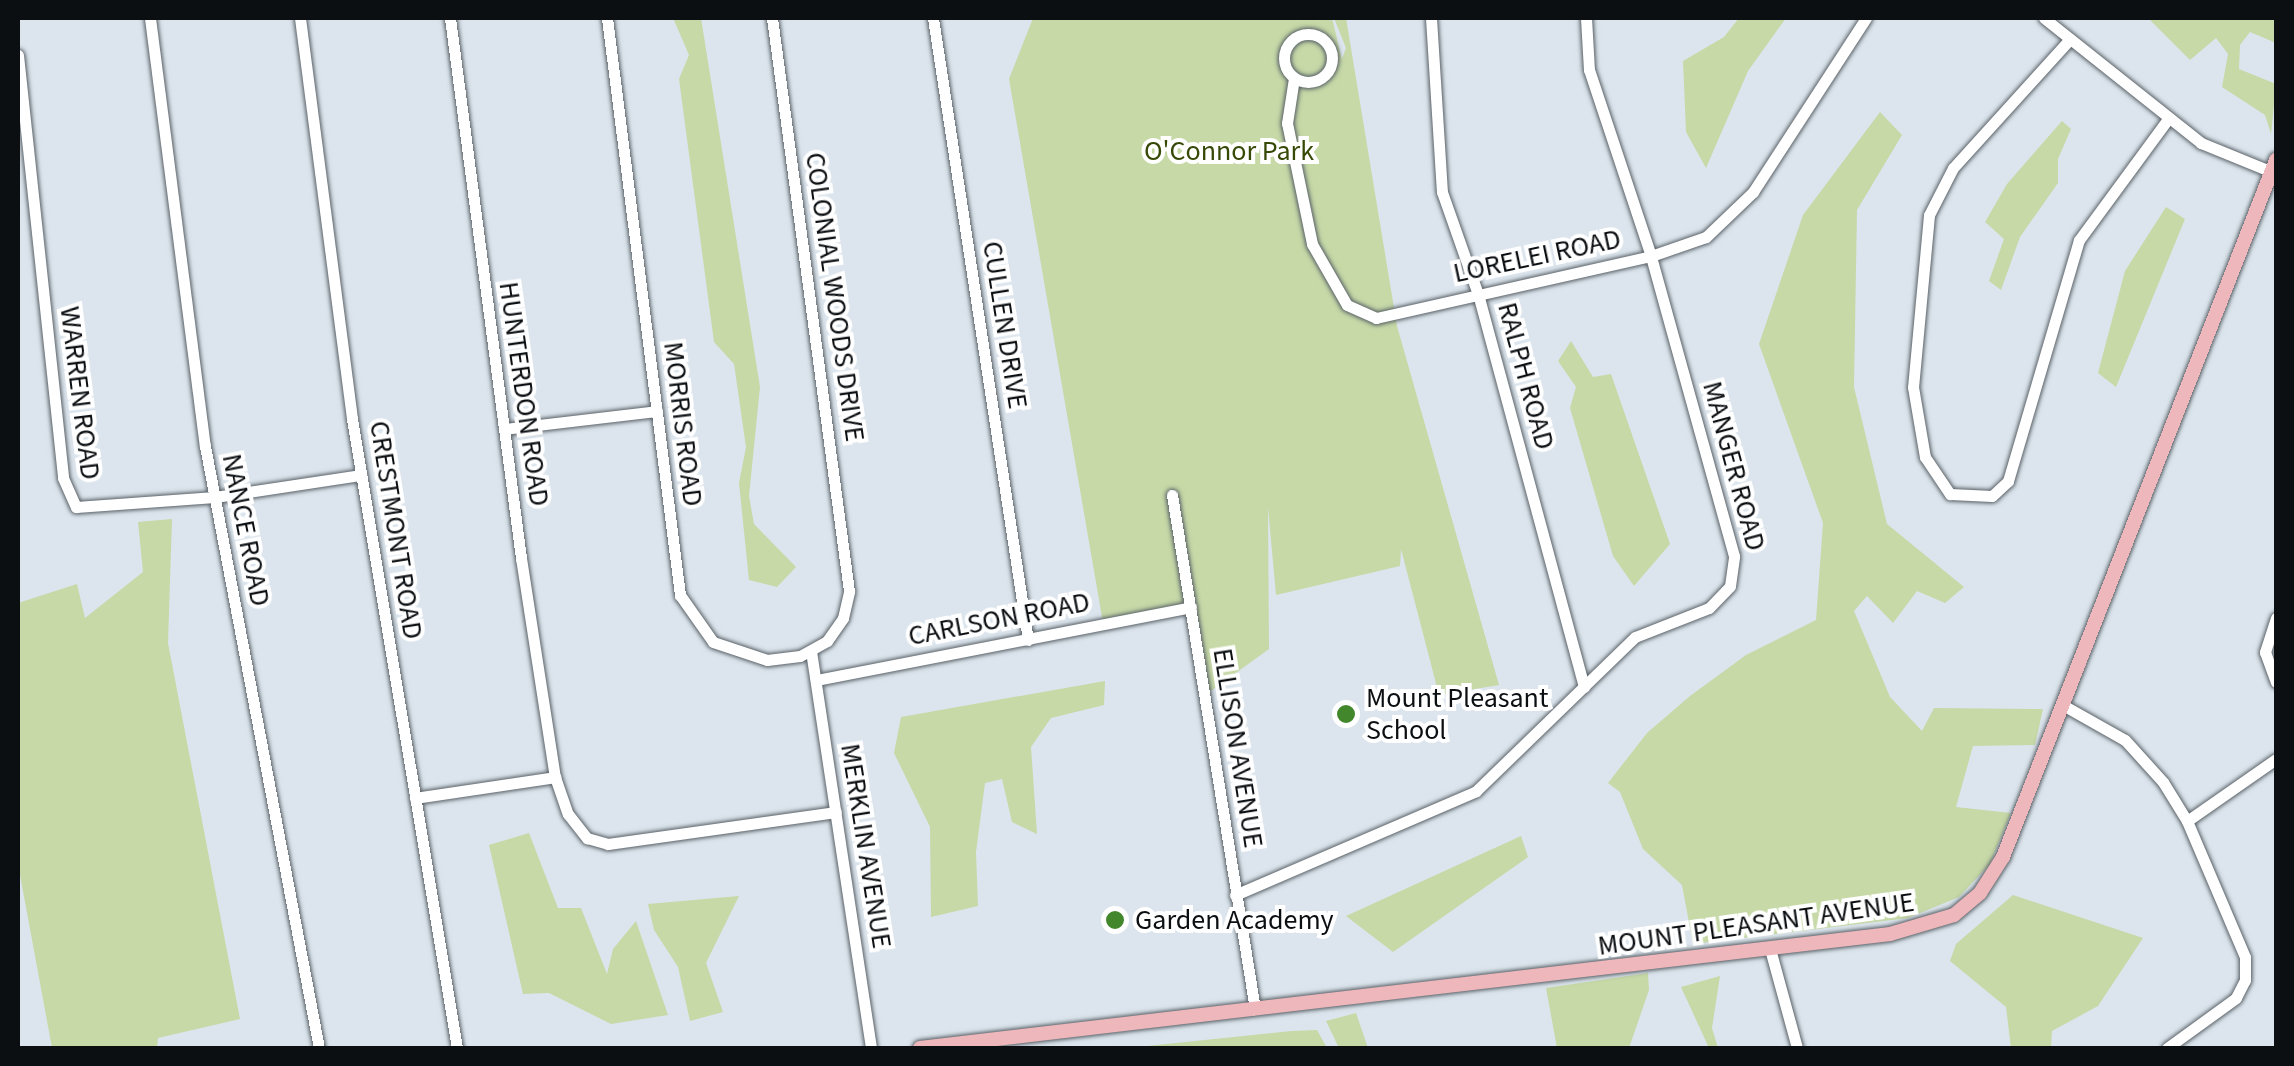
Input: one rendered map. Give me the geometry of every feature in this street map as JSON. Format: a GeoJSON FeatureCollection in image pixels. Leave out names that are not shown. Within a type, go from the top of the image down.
{"type":"FeatureCollection","features":[{"type":"Feature","properties":{"kind":"main road","name":"MOUNT PLEASANT AVENUE"},"geometry":{"type":"LineString","coordinates":[[920,1048],[1918,929],[1969,904],[2003,858],[2274,166]]}},
{"type":"Feature","properties":{"kind":"street","name":"NANCE ROAD"},"geometry":{"type":"LineString","coordinates":[[150,18],[214,497],[319,1048]]}},
{"type":"Feature","properties":{"kind":"street","name":"CRESTMONT ROAD"},"geometry":{"type":"LineString","coordinates":[[300,18],[361,476],[457,1048]]}},
{"type":"Feature","properties":{"kind":"street","name":"HUNTERDON ROAD"},"geometry":{"type":"LineString","coordinates":[[450,18],[555,777],[578,830],[608,844],[836,812]]}},
{"type":"Feature","properties":{"kind":"street","name":"MORRIS ROAD"},"geometry":{"type":"LineString","coordinates":[[607,18],[678,586],[693,621],[713,642],[748,658],[776,660],[812,651]]}},
{"type":"Feature","properties":{"kind":"street","name":"COLONIAL WOODS DRIVE"},"geometry":{"type":"LineString","coordinates":[[772,18],[849,583],[840,624],[812,651]]}},
{"type":"Feature","properties":{"kind":"street","name":"CULLEN DRIVE"},"geometry":{"type":"LineString","coordinates":[[933,18],[1028,640]]}},
{"type":"Feature","properties":{"kind":"street","name":"RALPH ROAD"},"geometry":{"type":"LineString","coordinates":[[1431,18],[1442,192],[1478,294],[1584,687]]}},
{"type":"Feature","properties":{"kind":"street","name":"MANGER ROAD"},"geometry":{"type":"LineString","coordinates":[[1235,895],[1476,791],[1650,627],[1709,608],[1736,570],[1651,256],[1590,70],[1586,18]]}},
{"type":"Feature","properties":{"kind":"street","name":"LORELEI ROAD"},"geometry":{"type":"LineString","coordinates":[[1294,78],[1287,123],[1312,244],[1347,305],[1376,318],[1651,256],[1706,236],[1738,211],[1866,18]]}},
{"type":"Feature","properties":{"kind":"street"},"geometry":{"type":"LineString","coordinates":[[2044,18],[2168,119],[2219,154],[2274,166]]}},
{"type":"Feature","properties":{"kind":"street"},"geometry":{"type":"LineString","coordinates":[[1299,35],[1320,37],[1330,47],[1330,68],[1314,81],[1294,78],[1283,59],[1288,44],[1299,35]]}},
{"type":"Feature","properties":{"kind":"street"},"geometry":{"type":"LineString","coordinates":[[2070,39],[1953,168],[1929,215],[1913,387],[1925,457],[1936,481],[1957,497],[1992,496],[2005,486],[2079,240],[2168,119]]}},
{"type":"Feature","properties":{"kind":"street","name":"WARREN ROAD"},"geometry":{"type":"LineString","coordinates":[[18,55],[68,498],[89,510],[214,497]]}},
{"type":"Feature","properties":{"kind":"street"},"geometry":{"type":"LineString","coordinates":[[504,428],[656,410]]}},
{"type":"Feature","properties":{"kind":"street"},"geometry":{"type":"LineString","coordinates":[[214,497],[361,476]]}},
{"type":"Feature","properties":{"kind":"street","name":"ELLISON AVENUE"},"geometry":{"type":"LineString","coordinates":[[1172,495],[1255,1009]]}},
{"type":"Feature","properties":{"kind":"street","name":"CARLSON ROAD"},"geometry":{"type":"LineString","coordinates":[[816,680],[1190,607]]}},
{"type":"Feature","properties":{"kind":"street"},"geometry":{"type":"LineString","coordinates":[[2276,618],[2265,652],[2276,682]]}},
{"type":"Feature","properties":{"kind":"street","name":"MERKLIN AVENUE"},"geometry":{"type":"LineString","coordinates":[[812,651],[872,1048]]}},
{"type":"Feature","properties":{"kind":"street"},"geometry":{"type":"LineString","coordinates":[[2061,704],[2140,754],[2187,821],[2246,970],[2236,998],[2167,1048]]}},
{"type":"Feature","properties":{"kind":"street"},"geometry":{"type":"LineString","coordinates":[[2187,821],[2276,759]]}},
{"type":"Feature","properties":{"kind":"street"},"geometry":{"type":"LineString","coordinates":[[415,798],[555,777]]}},
{"type":"Feature","properties":{"kind":"street"},"geometry":{"type":"LineString","coordinates":[[1770,949],[1797,1048]]}},
{"type":"Feature","properties":{"kind":"green space"},"geometry":{"type":"Polygon","coordinates":[[[673,18],[701,18],[760,387],[749,496],[754,524],[796,567],[777,587],[749,580],[739,483],[746,447],[734,364],[714,342],[679,79],[689,55],[673,18]]]}},
{"type":"Feature","properties":{"kind":"green space","name":"O'Connor Park"},"geometry":{"type":"Polygon","coordinates":[[[1033,18],[1332,18],[1342,59],[1346,48],[1334,18],[1346,18],[1397,326],[1499,685],[1439,695],[1401,549],[1400,566],[1276,595],[1268,507],[1269,649],[1204,696],[1190,607],[1103,623],[1009,79],[1033,18]]]}},
{"type":"Feature","properties":{"kind":"green space"},"geometry":{"type":"Polygon","coordinates":[[[1739,18],[1786,18],[1748,71],[1706,168],[1686,132],[1683,61],[1724,37],[1739,18]]]}},
{"type":"Feature","properties":{"kind":"green space"},"geometry":{"type":"Polygon","coordinates":[[[2148,18],[2276,18],[2276,43],[2250,32],[2240,45],[2239,69],[2276,84],[2271,134],[2265,115],[2222,87],[2228,54],[2216,38],[2190,60],[2148,18]]]}},
{"type":"Feature","properties":{"kind":"green space"},"geometry":{"type":"Polygon","coordinates":[[[1880,112],[1902,135],[1857,210],[1854,387],[1887,524],[1964,587],[1945,603],[1917,591],[1893,623],[1867,596],[1854,611],[1890,697],[1922,731],[1934,708],[2043,709],[2035,745],[1973,746],[1956,807],[2011,813],[1990,864],[1959,897],[1908,918],[1693,944],[1682,885],[1643,849],[1620,792],[1608,783],[1647,733],[1690,696],[1746,655],[1816,620],[1823,523],[1759,344],[1803,215],[1880,112]]]}},
{"type":"Feature","properties":{"kind":"green space"},"geometry":{"type":"Polygon","coordinates":[[[2062,121],[2071,129],[2058,159],[2058,183],[2020,237],[2001,290],[1989,281],[2004,239],[1985,222],[2007,184],[2062,121]]]}},
{"type":"Feature","properties":{"kind":"green space"},"geometry":{"type":"Polygon","coordinates":[[[2166,207],[2185,219],[2116,387],[2098,373],[2125,271],[2166,207]]]}},
{"type":"Feature","properties":{"kind":"green space"},"geometry":{"type":"Polygon","coordinates":[[[1571,341],[1593,377],[1611,374],[1670,544],[1634,586],[1613,556],[1570,408],[1576,387],[1558,361],[1571,341]]]}},
{"type":"Feature","properties":{"kind":"green space"},"geometry":{"type":"Polygon","coordinates":[[[172,519],[168,643],[240,1019],[158,1038],[157,1048],[52,1048],[18,864],[18,603],[77,584],[85,618],[143,572],[138,522],[172,519]]]}},
{"type":"Feature","properties":{"kind":"green space"},"geometry":{"type":"Polygon","coordinates":[[[1105,681],[1104,705],[1051,718],[1031,747],[1037,834],[1012,822],[1002,779],[985,783],[976,852],[978,906],[931,917],[930,827],[894,753],[901,717],[1105,681]]]}},
{"type":"Feature","properties":{"kind":"green space"},"geometry":{"type":"Polygon","coordinates":[[[529,833],[558,908],[581,908],[607,974],[613,949],[636,921],[668,1015],[611,1024],[549,993],[523,994],[489,845],[529,833]]]}},
{"type":"Feature","properties":{"kind":"green space"},"geometry":{"type":"Polygon","coordinates":[[[1521,836],[1528,857],[1393,952],[1346,916],[1521,836]]]}},
{"type":"Feature","properties":{"kind":"green space"},"geometry":{"type":"Polygon","coordinates":[[[2013,895],[2143,938],[2098,1006],[2052,1031],[2051,1048],[2011,1048],[2006,1007],[1950,961],[1956,944],[2013,895]]]}},
{"type":"Feature","properties":{"kind":"green space"},"geometry":{"type":"Polygon","coordinates":[[[739,896],[706,963],[723,1012],[690,1021],[678,967],[654,930],[648,904],[739,896]]]}},
{"type":"Feature","properties":{"kind":"green space"},"geometry":{"type":"Polygon","coordinates":[[[1648,973],[1649,990],[1629,1048],[1557,1048],[1546,988],[1648,973]]]}},
{"type":"Feature","properties":{"kind":"green space"},"geometry":{"type":"Polygon","coordinates":[[[1720,976],[1712,1028],[1718,1048],[1709,1048],[1681,987],[1720,976]]]}},
{"type":"Feature","properties":{"kind":"green space"},"geometry":{"type":"Polygon","coordinates":[[[1356,1013],[1368,1048],[1339,1048],[1326,1021],[1356,1013]]]}},
{"type":"Feature","properties":{"kind":"green space"},"geometry":{"type":"Polygon","coordinates":[[[1317,1030],[1327,1048],[1128,1048],[1292,1031],[1317,1030]]]}},
{"type":"Feature","properties":{"kind":"place","name":"Mount Pleasant School"},"geometry":{"type":"Point","coordinates":[1346,714]}},
{"type":"Feature","properties":{"kind":"place","name":"Garden Academy"},"geometry":{"type":"Point","coordinates":[1115,920]}}]}
